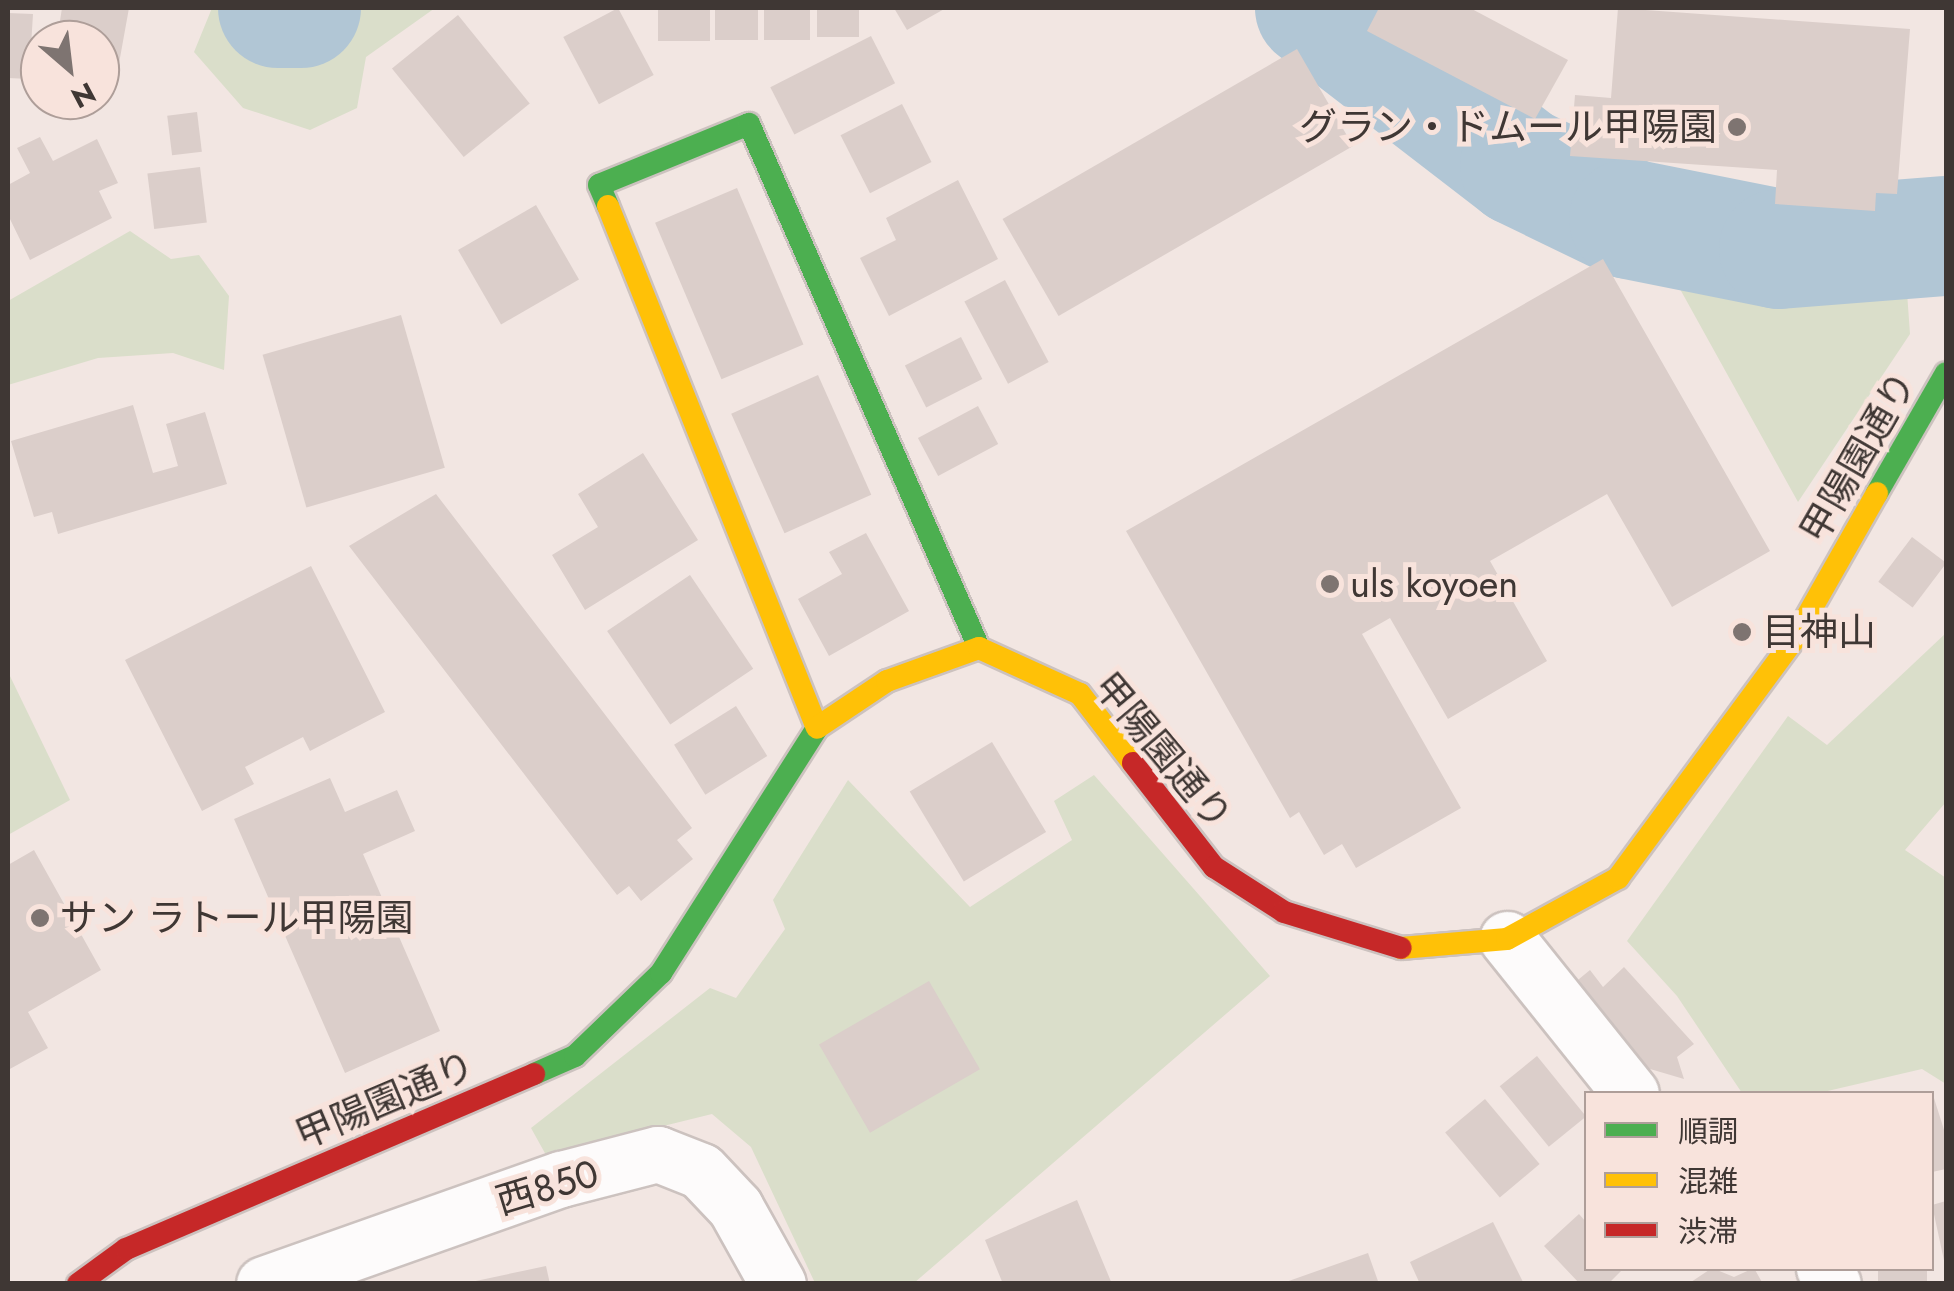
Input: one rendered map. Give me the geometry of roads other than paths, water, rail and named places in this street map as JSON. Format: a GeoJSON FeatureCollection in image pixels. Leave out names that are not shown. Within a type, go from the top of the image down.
{"type":"FeatureCollection","features":[{"type":"Feature","properties":{"kind":"street"},"geometry":{"type":"LineString","coordinates":[[818,728],[600,185],[749,124],[979,648]]}},
{"type":"Feature","properties":{"kind":"street","name":"甲陽園通り"},"geometry":{"type":"LineString","coordinates":[[78,1284],[126,1249],[574,1056],[661,973],[818,728],[887,681],[979,648],[1080,694],[1214,867],[1284,912],[1386,949],[1508,939],[1618,878],[1793,641],[1946,372]]}},
{"type":"Feature","properties":{"kind":"street"},"geometry":{"type":"LineString","coordinates":[[1508,939],[1629,1091]]}},
{"type":"Feature","properties":{"kind":"street","name":"西８５０"},"geometry":{"type":"LineString","coordinates":[[264,1284],[561,1180],[658,1154],[712,1183],[778,1284]]}},
{"type":"Feature","properties":{"kind":"waterway"},"geometry":{"type":"LineString","coordinates":[[278,8],[301,8]]}},
{"type":"Feature","properties":{"kind":"waterway"},"geometry":{"type":"LineString","coordinates":[[1315,8],[1520,166],[1629,219],[1779,249],[1944,236]]}},
{"type":"Feature","properties":{"kind":"place","name":"グラン・ドムール甲陽園"},"geometry":{"type":"Point","coordinates":[1737,127]}},
{"type":"Feature","properties":{"kind":"place","name":"uls koyoen"},"geometry":{"type":"Point","coordinates":[1330,584]}},
{"type":"Feature","properties":{"kind":"place","name":"目神山"},"geometry":{"type":"Point","coordinates":[1742,632]}},
{"type":"Feature","properties":{"kind":"place","name":"サン ラトール甲陽園"},"geometry":{"type":"Point","coordinates":[40,918]}}]}
